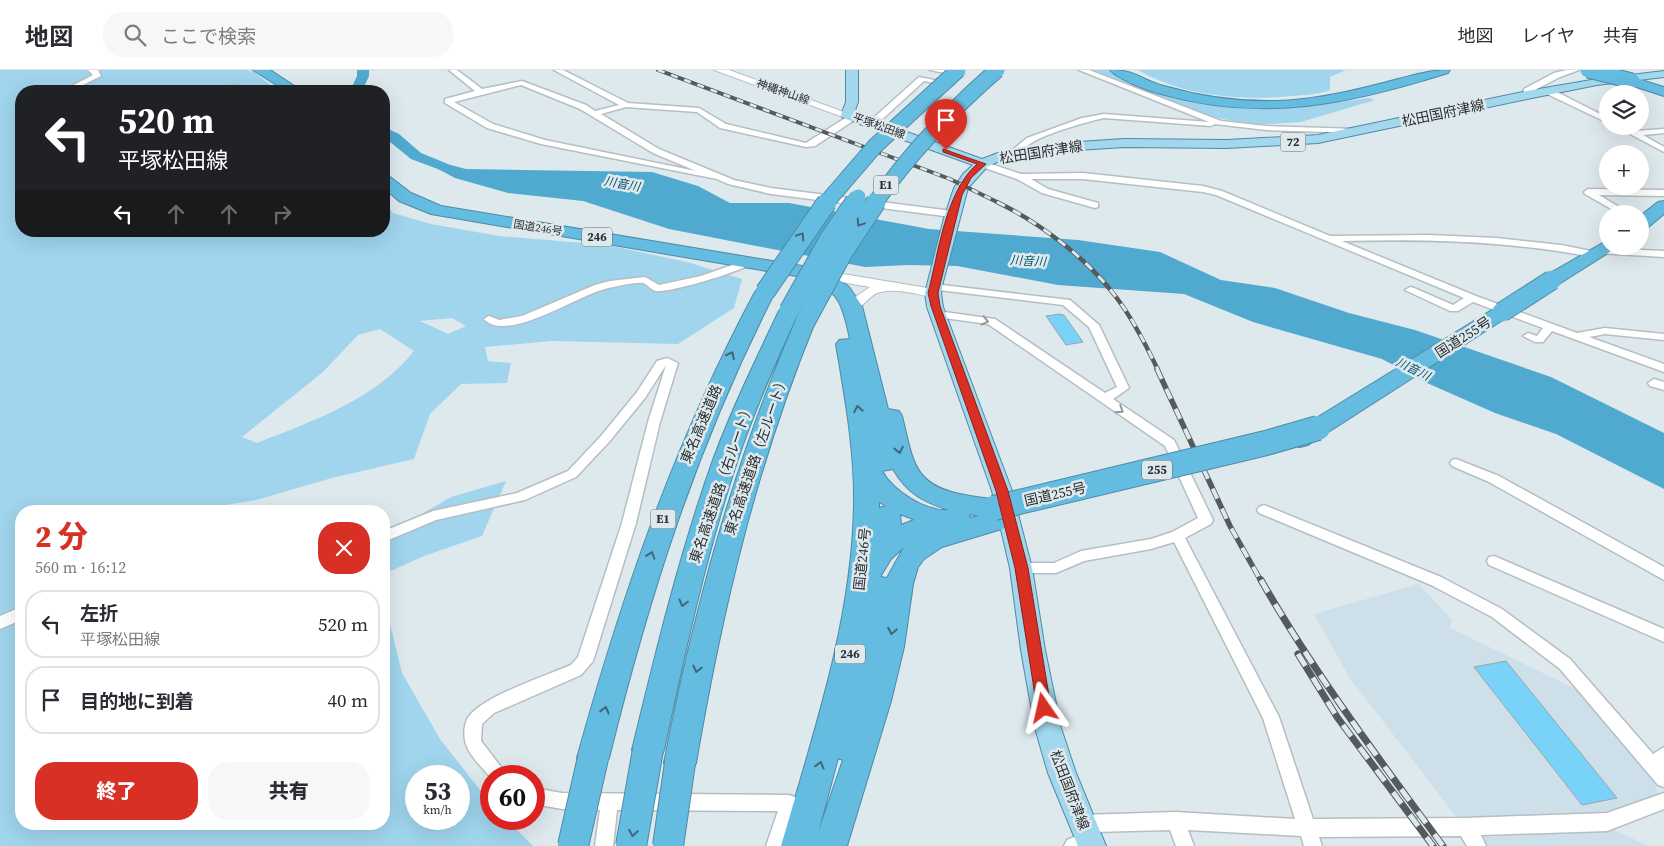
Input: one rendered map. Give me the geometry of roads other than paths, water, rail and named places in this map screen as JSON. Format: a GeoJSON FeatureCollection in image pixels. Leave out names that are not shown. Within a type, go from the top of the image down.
{"type":"FeatureCollection","features":[{"type":"Feature","properties":{"kind":"highway"},"geometry":{"type":"LineString","coordinates":[[260,70],[285,85]]}},
{"type":"Feature","properties":{"kind":"highway","name":"東名高速道路（右ルート）"},"geometry":{"type":"LineString","coordinates":[[631,846],[648,750],[670,651],[710,506],[742,414],[797,317],[830,238],[871,180],[926,118],[980,70]]}},
{"type":"Feature","properties":{"kind":"highway","name":"東名高速道路（左ルート）"},"geometry":{"type":"LineString","coordinates":[[668,846],[693,686],[728,537],[797,317],[886,186],[941,121],[997,70]]}},
{"type":"Feature","properties":{"kind":"highway"},"geometry":{"type":"LineString","coordinates":[[1118,70],[1144,83],[1181,95],[1222,102],[1266,105],[1335,100],[1443,70]]}},
{"type":"Feature","properties":{"kind":"highway"},"geometry":{"type":"LineString","coordinates":[[1127,70],[1157,84],[1185,92],[1223,99],[1263,102],[1329,96],[1419,70]]}},
{"type":"Feature","properties":{"kind":"highway"},"geometry":{"type":"LineString","coordinates":[[1588,70],[1654,86]]}},
{"type":"Feature","properties":{"kind":"highway"},"geometry":{"type":"LineString","coordinates":[[1601,70],[1654,86]]}},
{"type":"Feature","properties":{"kind":"highway","name":"東名高速道路"},"geometry":{"type":"LineString","coordinates":[[573,846],[617,664],[672,494],[726,366],[765,292],[816,215],[844,178],[905,114],[957,75]]}},
{"type":"Feature","properties":{"kind":"highway","name":"国道246号"},"geometry":{"type":"LineString","coordinates":[[390,185],[405,197],[446,212],[819,274],[832,291],[841,317],[874,460]]}},
{"type":"Feature","properties":{"kind":"highway"},"geometry":{"type":"LineString","coordinates":[[1649,217],[1664,206]]}},
{"type":"Feature","properties":{"kind":"highway"},"geometry":{"type":"LineString","coordinates":[[1649,220],[1664,213]]}},
{"type":"Feature","properties":{"kind":"highway","name":"国道255号"},"geometry":{"type":"LineString","coordinates":[[874,460],[871,476],[880,489],[894,500],[909,508],[946,520],[995,514],[1318,428],[1599,251]]}},
{"type":"Feature","properties":{"kind":"highway","name":"国道255号"},"geometry":{"type":"LineString","coordinates":[[819,274],[842,281],[868,317],[902,464],[908,475],[915,484],[943,499],[995,514]]}},
{"type":"Feature","properties":{"kind":"highway","name":"国道246号"},"geometry":{"type":"LineString","coordinates":[[822,846],[862,681],[870,590],[866,520],[880,420],[856,302]]}},
{"type":"Feature","properties":{"kind":"highway","name":"255"},"geometry":{"type":"LineString","coordinates":[[830,846],[836,833],[881,684],[900,582],[907,562],[915,552],[941,536],[995,514]]}},
{"type":"Feature","properties":{"kind":"highway","name":"255"},"geometry":{"type":"LineString","coordinates":[[870,590],[872,562],[888,542],[916,528],[946,520]]}},
{"type":"Feature","properties":{"kind":"highway","name":"国道246号"},"geometry":{"type":"LineString","coordinates":[[798,846],[799,804],[870,590]]}},
{"type":"Feature","properties":{"kind":"main road","name":"神縄神山線"},"geometry":{"type":"LineString","coordinates":[[719,70],[850,116]]}},
{"type":"Feature","properties":{"kind":"main road","name":"平塚松田線"},"geometry":{"type":"LineString","coordinates":[[852,70],[850,116],[982,164]]}},
{"type":"Feature","properties":{"kind":"main road","name":"松田国府津線"},"geometry":{"type":"LineString","coordinates":[[1084,839],[1048,728],[1033,650],[1021,568],[1002,491],[935,293],[951,216],[961,188],[968,177],[982,164],[1013,154],[1064,147],[1124,143],[1227,144],[1288,142],[1359,130],[1548,91],[1664,74]]}},
{"type":"Feature","properties":{"kind":"main road"},"geometry":{"type":"LineString","coordinates":[[819,274],[935,293]]}},
{"type":"Feature","properties":{"kind":"main road"},"geometry":{"type":"LineString","coordinates":[[856,302],[870,291],[891,286]]}},
{"type":"Feature","properties":{"kind":"street"},"geometry":{"type":"LineString","coordinates":[[78,85],[97,76],[96,72],[92,70]]}},
{"type":"Feature","properties":{"kind":"street"},"geometry":{"type":"LineString","coordinates":[[453,70],[481,92]]}},
{"type":"Feature","properties":{"kind":"street"},"geometry":{"type":"LineString","coordinates":[[558,70],[626,105]]}},
{"type":"Feature","properties":{"kind":"street"},"geometry":{"type":"LineString","coordinates":[[934,70],[957,75]]}},
{"type":"Feature","properties":{"kind":"street"},"geometry":{"type":"LineString","coordinates":[[1083,70],[1220,123]]}},
{"type":"Feature","properties":{"kind":"street"},"geometry":{"type":"LineString","coordinates":[[1527,95],[1527,91],[1557,75],[1575,70]]}},
{"type":"Feature","properties":{"kind":"street"},"geometry":{"type":"LineString","coordinates":[[940,95],[957,75]]}},
{"type":"Feature","properties":{"kind":"street"},"geometry":{"type":"LineString","coordinates":[[872,124],[922,80],[957,75]]}},
{"type":"Feature","properties":{"kind":"street"},"geometry":{"type":"LineString","coordinates":[[715,176],[656,151],[583,107],[522,83],[514,83],[448,101],[490,126],[544,142],[715,176],[771,191],[951,216]]}},
{"type":"Feature","properties":{"kind":"street"},"geometry":{"type":"LineString","coordinates":[[1548,91],[1599,116]]}},
{"type":"Feature","properties":{"kind":"street"},"geometry":{"type":"LineString","coordinates":[[594,114],[626,105],[699,110],[723,126],[806,145],[812,144],[850,116]]}},
{"type":"Feature","properties":{"kind":"street"},"geometry":{"type":"LineString","coordinates":[[1013,154],[1030,140],[1085,120],[1104,116],[1206,125],[1220,123],[1274,129],[1359,130]]}},
{"type":"Feature","properties":{"kind":"street"},"geometry":{"type":"LineString","coordinates":[[1649,132],[1664,130]]}},
{"type":"Feature","properties":{"kind":"street"},"geometry":{"type":"LineString","coordinates":[[1635,135],[1664,150]]}},
{"type":"Feature","properties":{"kind":"street"},"geometry":{"type":"LineString","coordinates":[[982,164],[1020,177],[1045,191],[1094,205]]}},
{"type":"Feature","properties":{"kind":"street"},"geometry":{"type":"LineString","coordinates":[[1020,177],[1083,176],[1203,189],[1245,203],[1472,298],[1664,368]]}},
{"type":"Feature","properties":{"kind":"street"},"geometry":{"type":"LineString","coordinates":[[1611,205],[1588,192],[1664,193]]}},
{"type":"Feature","properties":{"kind":"street"},"geometry":{"type":"LineString","coordinates":[[1326,238],[1427,238],[1599,250]]}},
{"type":"Feature","properties":{"kind":"street"},"geometry":{"type":"LineString","coordinates":[[1649,253],[1664,254]]}},
{"type":"Feature","properties":{"kind":"street"},"geometry":{"type":"LineString","coordinates":[[489,319],[498,323],[514,321],[602,286],[645,280],[656,288],[728,271],[749,262]]}},
{"type":"Feature","properties":{"kind":"street"},"geometry":{"type":"LineString","coordinates":[[1410,290],[1454,309],[1472,298]]}},
{"type":"Feature","properties":{"kind":"street"},"geometry":{"type":"LineString","coordinates":[[935,293],[991,322],[1170,442],[1206,520],[1177,536],[1127,550],[1081,556],[1056,568],[1021,568]]}},
{"type":"Feature","properties":{"kind":"street"},"geometry":{"type":"LineString","coordinates":[[935,293],[1066,302],[1094,325],[1123,388],[1104,399]]}},
{"type":"Feature","properties":{"kind":"street"},"geometry":{"type":"LineString","coordinates":[[1528,336],[1538,340],[1548,327]]}},
{"type":"Feature","properties":{"kind":"street"},"geometry":{"type":"LineString","coordinates":[[1576,336],[1606,331],[1664,337]]}},
{"type":"Feature","properties":{"kind":"street"},"geometry":{"type":"LineString","coordinates":[[390,534],[433,516],[520,497],[572,474],[599,445],[641,394],[661,363],[667,361],[672,363],[654,422],[629,523],[585,661],[576,670],[488,708],[474,721],[472,738],[474,745],[491,765]]}},
{"type":"Feature","properties":{"kind":"street"},"geometry":{"type":"LineString","coordinates":[[1456,463],[1494,479],[1664,574]]}},
{"type":"Feature","properties":{"kind":"street"},"geometry":{"type":"LineString","coordinates":[[1264,510],[1436,581],[1496,613],[1566,664],[1661,766]]}},
{"type":"Feature","properties":{"kind":"street"},"geometry":{"type":"LineString","coordinates":[[1177,536],[1188,553],[1271,717],[1312,846]]}},
{"type":"Feature","properties":{"kind":"street"},"geometry":{"type":"LineString","coordinates":[[1494,561],[1664,636]]}},
{"type":"Feature","properties":{"kind":"street"},"geometry":{"type":"LineString","coordinates":[[0,623],[15,616]]}},
{"type":"Feature","properties":{"kind":"street"},"geometry":{"type":"LineString","coordinates":[[545,798],[562,801],[610,800],[799,804],[775,846]]}},
{"type":"Feature","properties":{"kind":"street"},"geometry":{"type":"LineString","coordinates":[[604,846],[610,800]]}},
{"type":"Feature","properties":{"kind":"street"},"geometry":{"type":"LineString","coordinates":[[1084,839],[1176,821],[1307,828],[1466,827],[1607,822],[1664,801]]}},
{"type":"Feature","properties":{"kind":"street"},"geometry":{"type":"LineString","coordinates":[[1176,821],[1185,846]]}},
{"type":"Feature","properties":{"kind":"street"},"geometry":{"type":"LineString","coordinates":[[1466,827],[1477,846]]}},
{"type":"Feature","properties":{"kind":"water"},"geometry":{"type":"Polygon","coordinates":[[[412,155],[466,169],[652,172],[698,186],[730,203],[789,203],[929,229],[1078,240],[1160,252],[1221,280],[1275,288],[1349,313],[1415,330],[1551,377],[1664,433],[1664,489],[1556,434],[1495,413],[1427,383],[1382,359],[1253,322],[1184,294],[1058,285],[957,266],[909,265],[865,267],[669,229],[583,201],[508,193],[455,178],[412,155]]]}},
{"type":"Feature","properties":{"kind":"waterway","name":"川音川"},"geometry":{"type":"LineString","coordinates":[[359,85],[363,76],[363,70]]}},
{"type":"Feature","properties":{"kind":"waterway","name":"川音川"},"geometry":{"type":"LineString","coordinates":[[390,135],[416,156],[443,167]]}},
{"type":"Feature","properties":{"kind":"railway"},"geometry":{"type":"LineString","coordinates":[[658,70],[950,179],[997,202]]}},
{"type":"Feature","properties":{"kind":"railway"},"geometry":{"type":"LineString","coordinates":[[997,202],[1046,231],[1077,255],[1091,269],[1116,297],[1128,314],[1158,370]]}},
{"type":"Feature","properties":{"kind":"railway"},"geometry":{"type":"LineString","coordinates":[[1157,369],[1230,526],[1261,581]]}},
{"type":"Feature","properties":{"kind":"railway"},"geometry":{"type":"LineString","coordinates":[[1261,580],[1281,615],[1325,682],[1443,846]]}},
{"type":"Feature","properties":{"kind":"railway"},"geometry":{"type":"LineString","coordinates":[[1298,654],[1337,717],[1433,846]]}}]}
